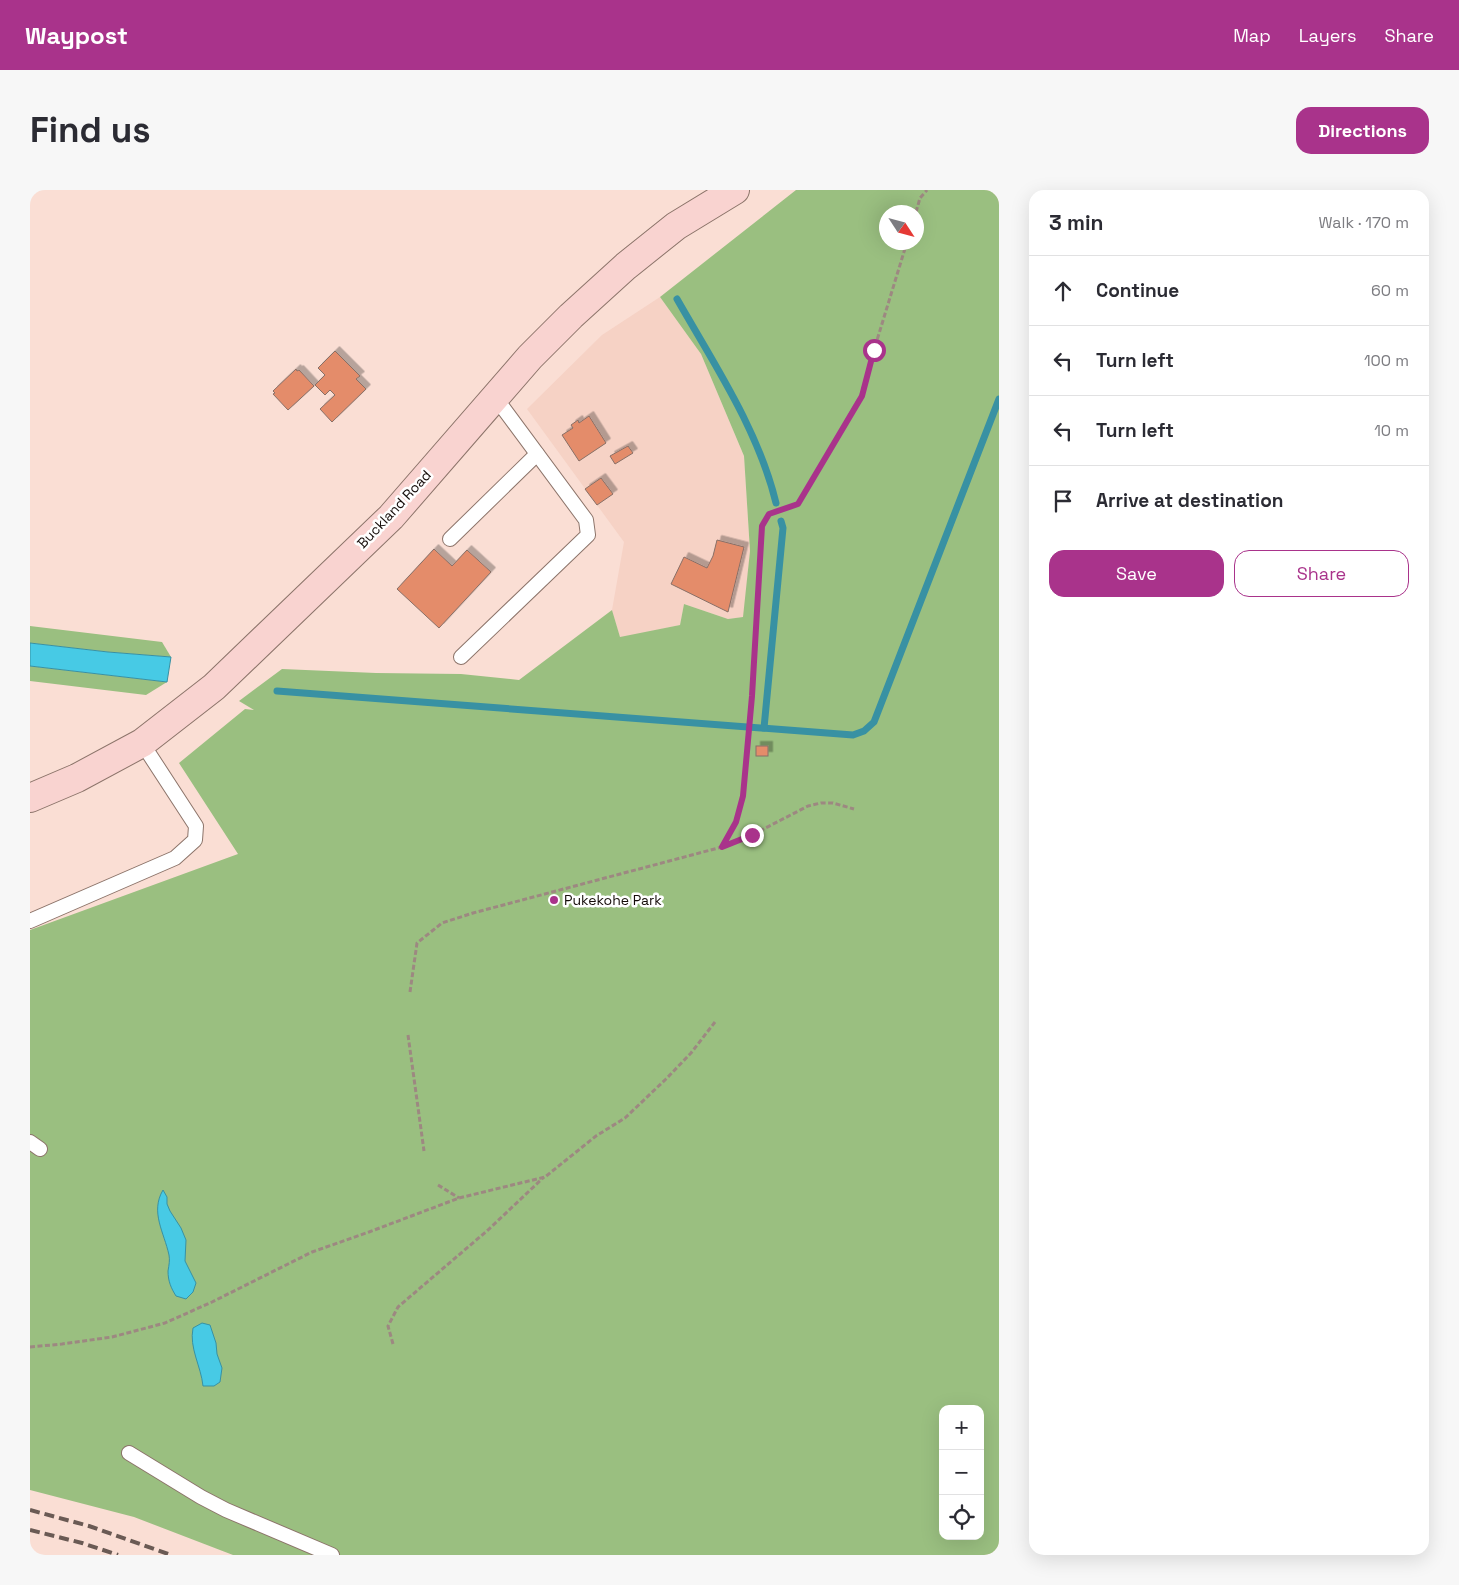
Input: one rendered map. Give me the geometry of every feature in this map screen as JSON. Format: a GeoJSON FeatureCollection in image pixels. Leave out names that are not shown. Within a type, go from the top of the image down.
{"type":"FeatureCollection","features":[{"type":"Feature","properties":{"kind":"main road","name":"Buckland Road"},"geometry":{"type":"LineString","coordinates":[[30,798],[77,778],[142,743],[214,687],[390,517],[530,358],[571,316],[626,266],[676,226],[735,190]]}},
{"type":"Feature","properties":{"kind":"lane"},"geometry":{"type":"LineString","coordinates":[[461,657],[588,535],[586,520],[495,397]]}},
{"type":"Feature","properties":{"kind":"lane"},"geometry":{"type":"LineString","coordinates":[[450,538],[537,454]]}},
{"type":"Feature","properties":{"kind":"lane"},"geometry":{"type":"LineString","coordinates":[[30,921],[174,858],[195,840],[196,826],[142,743]]}},
{"type":"Feature","properties":{"kind":"lane"},"geometry":{"type":"LineString","coordinates":[[129,1453],[209,1501],[332,1555]]}},
{"type":"Feature","properties":{"kind":"path"},"geometry":{"type":"LineString","coordinates":[[918,205],[920,198],[927,190]]}},
{"type":"Feature","properties":{"kind":"path"},"geometry":{"type":"LineString","coordinates":[[722,847],[736,822],[743,796],[751,712],[762,526],[769,514],[798,504],[862,396],[905,250]]}},
{"type":"Feature","properties":{"kind":"path"},"geometry":{"type":"LineString","coordinates":[[410,992],[417,943],[442,923],[473,913],[722,847],[752,835],[808,806],[833,803],[854,809]]}},
{"type":"Feature","properties":{"kind":"path"},"geometry":{"type":"LineString","coordinates":[[393,1344],[388,1326],[398,1307],[488,1230],[545,1177],[596,1136],[625,1118],[691,1053],[715,1022]]}},
{"type":"Feature","properties":{"kind":"path"},"geometry":{"type":"LineString","coordinates":[[408,1035],[424,1151]]}},
{"type":"Feature","properties":{"kind":"path"},"geometry":{"type":"LineString","coordinates":[[30,1347],[112,1337],[165,1323],[212,1302],[312,1252],[459,1198],[545,1177]]}},
{"type":"Feature","properties":{"kind":"path"},"geometry":{"type":"LineString","coordinates":[[438,1185],[459,1198]]}},
{"type":"Feature","properties":{"kind":"shaded area"},"geometry":{"type":"Polygon","coordinates":[[[660,297],[701,354],[744,456],[750,551],[744,617],[728,619],[684,604],[680,625],[620,638],[612,610],[624,542],[527,409],[602,335],[660,297]]]}},
{"type":"Feature","properties":{"kind":"green space","name":"Pukekohe Park"},"geometry":{"type":"Polygon","coordinates":[[[796,190],[999,190],[999,1555],[233,1555],[134,1517],[30,1490],[30,930],[238,854],[179,763],[245,709],[254,710],[239,701],[282,669],[461,674],[519,680],[612,610],[620,637],[680,625],[684,604],[728,619],[743,617],[750,551],[744,456],[701,354],[660,297],[796,190]]]}},
{"type":"Feature","properties":{"kind":"green space"},"geometry":{"type":"Polygon","coordinates":[[[30,626],[162,642],[171,657],[30,643],[30,626]]]}},
{"type":"Feature","properties":{"kind":"green space"},"geometry":{"type":"Polygon","coordinates":[[[30,666],[167,682],[146,695],[30,681],[30,666]]]}},
{"type":"Feature","properties":{"kind":"water"},"geometry":{"type":"Polygon","coordinates":[[[30,643],[171,657],[167,682],[30,666],[30,643]]]}},
{"type":"Feature","properties":{"kind":"water"},"geometry":{"type":"Polygon","coordinates":[[[163,1190],[167,1197],[170,1211],[186,1240],[185,1261],[196,1283],[193,1292],[186,1299],[176,1296],[169,1281],[169,1255],[158,1214],[159,1198],[163,1190]]]}},
{"type":"Feature","properties":{"kind":"water"},"geometry":{"type":"Polygon","coordinates":[[[202,1323],[210,1325],[222,1368],[220,1382],[214,1386],[203,1386],[194,1350],[193,1328],[202,1323]]]}},
{"type":"Feature","properties":{"kind":"building"},"geometry":{"type":"Polygon","coordinates":[[[335,351],[360,376],[356,379],[366,389],[332,422],[320,409],[335,395],[330,390],[325,395],[315,385],[325,375],[318,368],[335,351]]]}},
{"type":"Feature","properties":{"kind":"building"},"geometry":{"type":"Polygon","coordinates":[[[296,369],[314,386],[288,410],[273,394],[275,393],[273,391],[296,369]]]}},
{"type":"Feature","properties":{"kind":"building"},"geometry":{"type":"Polygon","coordinates":[[[589,416],[606,443],[579,461],[562,435],[573,428],[571,425],[578,420],[579,423],[589,416]]]}},
{"type":"Feature","properties":{"kind":"building"},"geometry":{"type":"Polygon","coordinates":[[[628,446],[633,453],[615,464],[610,456],[628,446]]]}},
{"type":"Feature","properties":{"kind":"building"},"geometry":{"type":"Polygon","coordinates":[[[601,478],[613,494],[597,505],[585,489],[601,478]]]}},
{"type":"Feature","properties":{"kind":"building"},"geometry":{"type":"Polygon","coordinates":[[[717,540],[744,547],[728,612],[671,584],[684,557],[707,568],[713,556],[717,540]]]}},
{"type":"Feature","properties":{"kind":"building"},"geometry":{"type":"Polygon","coordinates":[[[434,549],[452,566],[467,550],[491,572],[439,628],[397,589],[434,549]]]}},
{"type":"Feature","properties":{"kind":"building"},"geometry":{"type":"Polygon","coordinates":[[[756,746],[768,746],[768,756],[756,756],[756,746]]]}},
{"type":"Feature","properties":{"kind":"waterway"},"geometry":{"type":"LineString","coordinates":[[677,299],[747,423],[768,476],[776,503]]}},
{"type":"Feature","properties":{"kind":"waterway"},"geometry":{"type":"LineString","coordinates":[[277,691],[853,735],[864,731],[874,722],[999,399]]}},
{"type":"Feature","properties":{"kind":"waterway"},"geometry":{"type":"LineString","coordinates":[[764,728],[783,528],[781,521]]}},
{"type":"Feature","properties":{"kind":"railway"},"geometry":{"type":"LineString","coordinates":[[30,1510],[89,1526],[171,1555]]}},
{"type":"Feature","properties":{"kind":"railway"},"geometry":{"type":"LineString","coordinates":[[30,1530],[82,1543],[118,1555]]}},
{"type":"Feature","properties":{"kind":"place","name":"Pukekohe Park"},"geometry":{"type":"Point","coordinates":[554,900]}},
{"type":"Feature","properties":{"kind":"route"},"geometry":{"type":"LineString","coordinates":[[752,835],[722,847],[736,822],[743,796],[752,696],[762,526],[769,514],[798,504],[862,396],[874,350]]}}]}
